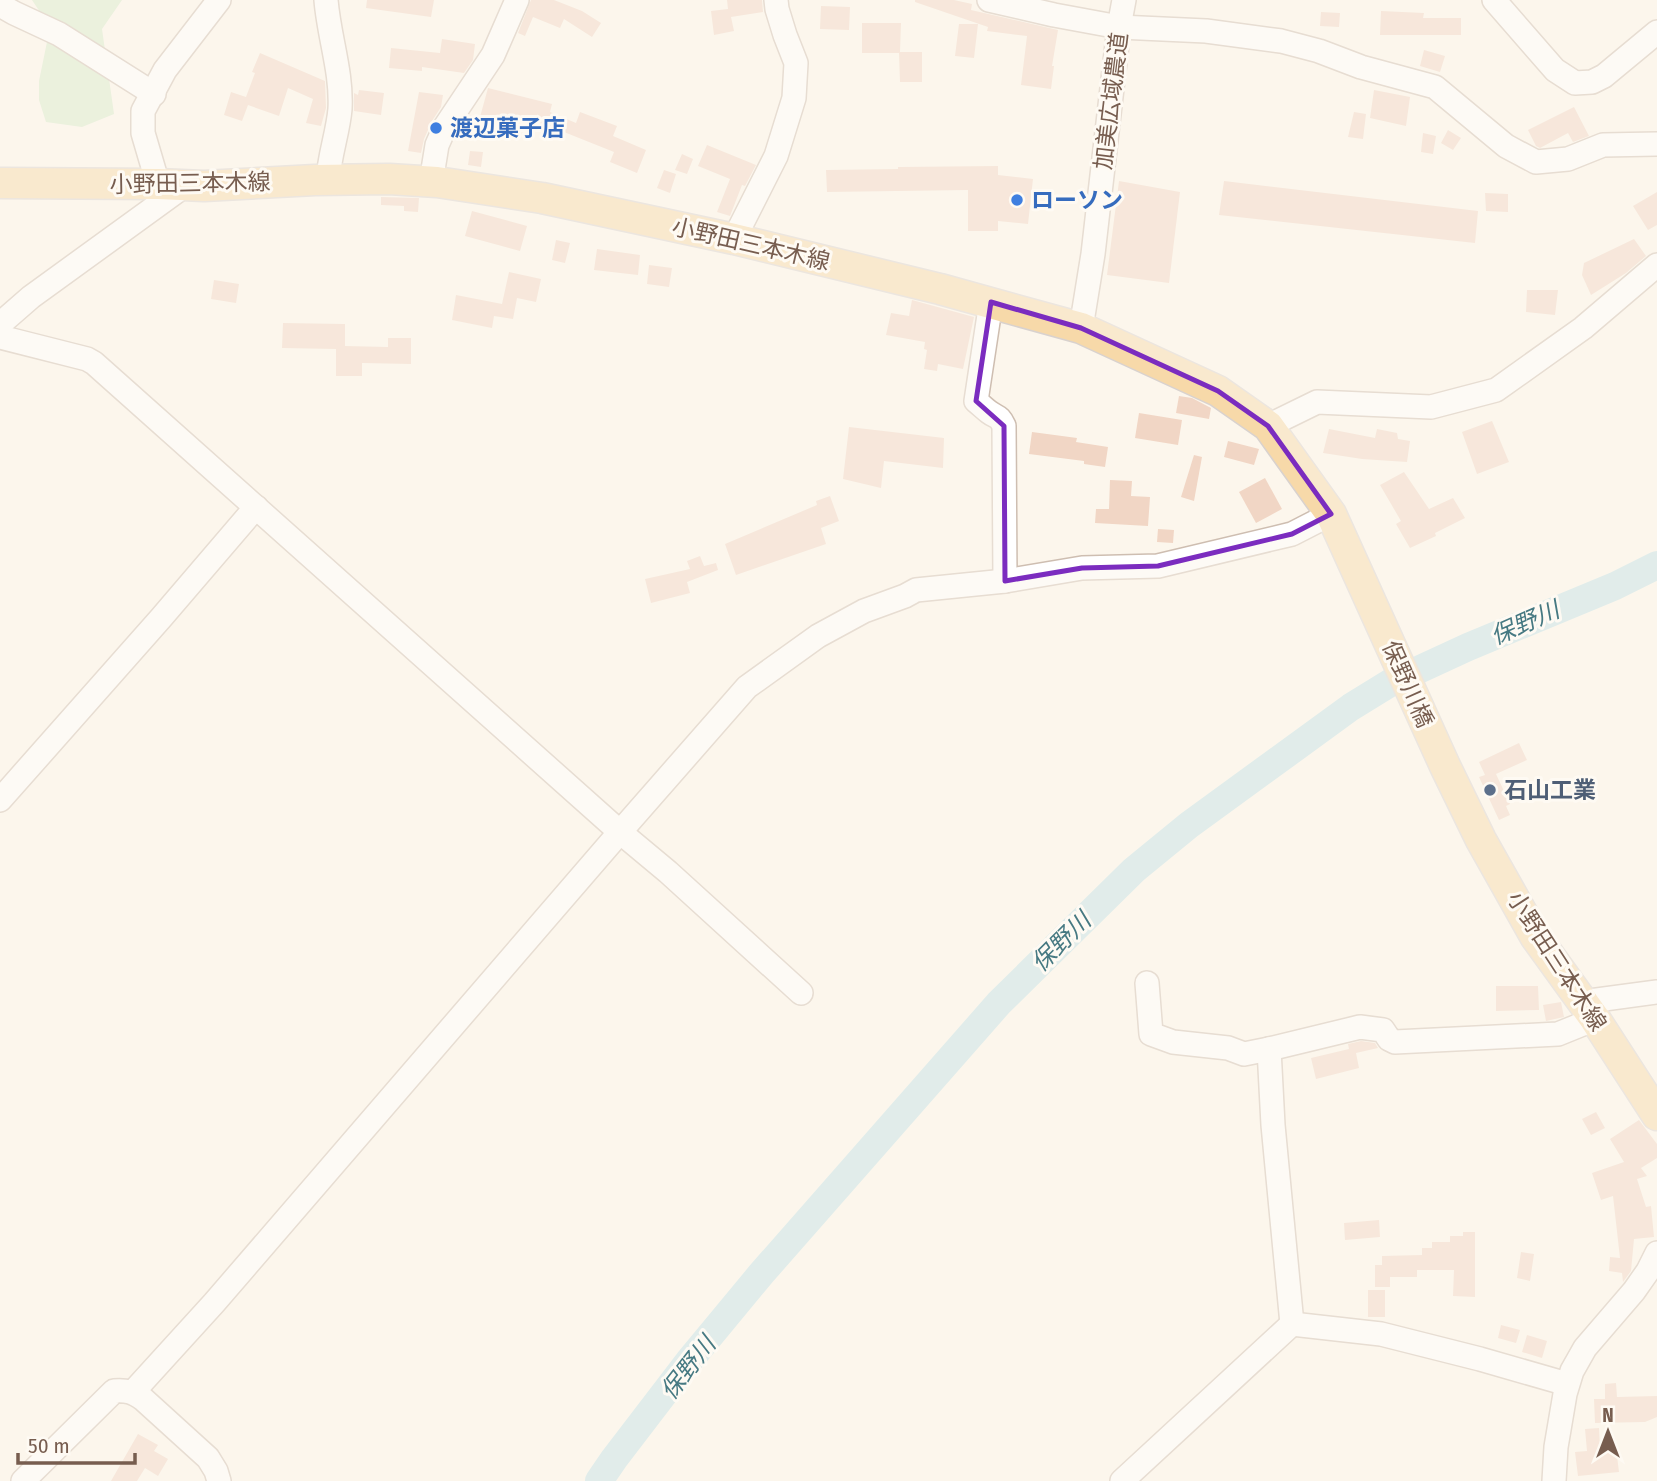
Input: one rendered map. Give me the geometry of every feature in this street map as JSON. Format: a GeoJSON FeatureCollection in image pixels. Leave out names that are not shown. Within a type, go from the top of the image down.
{"type":"FeatureCollection","features":[{"type":"Feature","properties":{"kind":"main road","name":"小野田三本木線"},"geometry":{"type":"LineString","coordinates":[[0,184],[171,185],[389,179],[430,182],[541,198],[734,239],[991,302],[1081,328],[1218,391],[1268,426],[1331,514],[1371,601]]}},
{"type":"Feature","properties":{"kind":"main road","name":"保野川橋"},"geometry":{"type":"LineString","coordinates":[[1371,601],[1446,766]]}},
{"type":"Feature","properties":{"kind":"main road","name":"小野田三本木線"},"geometry":{"type":"LineString","coordinates":[[1446,766],[1481,840],[1535,936],[1589,1011],[1657,1115]]}},
{"type":"Feature","properties":{"kind":"street"},"geometry":{"type":"LineString","coordinates":[[0,324],[171,185],[143,133],[143,111],[166,70],[219,0]]}},
{"type":"Feature","properties":{"kind":"street"},"geometry":{"type":"LineString","coordinates":[[326,0],[339,84],[340,110],[329,160],[328,180]]}},
{"type":"Feature","properties":{"kind":"street"},"geometry":{"type":"LineString","coordinates":[[430,182],[437,145],[445,127],[493,55],[517,0]]}},
{"type":"Feature","properties":{"kind":"street"},"geometry":{"type":"LineString","coordinates":[[734,239],[775,156],[794,98],[796,63],[776,9],[776,0]]}},
{"type":"Feature","properties":{"kind":"street"},"geometry":{"type":"LineString","coordinates":[[989,0],[1119,26],[1206,31],[1280,41],[1318,51],[1361,67],[1435,87],[1506,146],[1536,162],[1568,159],[1603,145],[1657,144]]}},
{"type":"Feature","properties":{"kind":"street","name":"加美広域農道"},"geometry":{"type":"LineString","coordinates":[[1081,328],[1093,254],[1124,0]]}},
{"type":"Feature","properties":{"kind":"street"},"geometry":{"type":"LineString","coordinates":[[1494,0],[1555,71],[1575,83],[1592,82],[1604,76],[1657,32]]}},
{"type":"Feature","properties":{"kind":"street"},"geometry":{"type":"LineString","coordinates":[[0,5],[59,34],[154,94]]}},
{"type":"Feature","properties":{"kind":"street"},"geometry":{"type":"LineString","coordinates":[[1268,426],[1317,402],[1431,407],[1496,390],[1583,328],[1657,265]]}},
{"type":"Feature","properties":{"kind":"street"},"geometry":{"type":"LineString","coordinates":[[991,302],[976,401],[988,412],[998,415],[1004,426],[1005,581]]}},
{"type":"Feature","properties":{"kind":"street"},"geometry":{"type":"LineString","coordinates":[[0,337],[94,363],[801,993]]}},
{"type":"Feature","properties":{"kind":"street"},"geometry":{"type":"LineString","coordinates":[[0,800],[256,507]]}},
{"type":"Feature","properties":{"kind":"street"},"geometry":{"type":"LineString","coordinates":[[133,1392],[241,1272],[747,687],[818,636],[864,611],[916,590],[1005,581],[1082,568],[1158,566],[1292,534],[1331,514]]}},
{"type":"Feature","properties":{"kind":"street"},"geometry":{"type":"LineString","coordinates":[[1147,983],[1151,1034],[1173,1042],[1228,1048],[1244,1054],[1360,1027],[1383,1030],[1389,1039],[1395,1042],[1558,1034],[1589,1011],[1657,992]]}},
{"type":"Feature","properties":{"kind":"street"},"geometry":{"type":"LineString","coordinates":[[1269,1049],[1273,1125],[1292,1324]]}},
{"type":"Feature","properties":{"kind":"street"},"geometry":{"type":"LineString","coordinates":[[1554,1481],[1556,1447],[1567,1384],[1572,1371],[1585,1349],[1634,1291],[1657,1252]]}},
{"type":"Feature","properties":{"kind":"street"},"geometry":{"type":"LineString","coordinates":[[1122,1481],[1292,1324],[1381,1334],[1567,1384]]}},
{"type":"Feature","properties":{"kind":"street"},"geometry":{"type":"LineString","coordinates":[[23,1481],[114,1391],[133,1392],[143,1399],[208,1458],[219,1481]]}},
{"type":"Feature","properties":{"kind":"highlighted area"},"geometry":{"type":"Polygon","coordinates":[[[991,302],[1081,328],[1218,391],[1268,426],[1331,514],[1292,534],[1158,566],[1082,568],[1005,581],[1004,426],[976,401],[991,302]]]}},
{"type":"Feature","properties":{"kind":"green space"},"geometry":{"type":"Polygon","coordinates":[[[32,0],[122,0],[102,29],[114,114],[82,127],[46,122],[39,100],[39,81],[47,42],[46,21],[32,0]]]}},
{"type":"Feature","properties":{"kind":"building"},"geometry":{"type":"Polygon","coordinates":[[[367,0],[434,0],[431,17],[366,8],[367,0]]]}},
{"type":"Feature","properties":{"kind":"building"},"geometry":{"type":"Polygon","coordinates":[[[531,0],[554,0],[582,11],[601,23],[592,37],[564,19],[560,28],[533,17],[525,36],[518,33],[531,0]]]}},
{"type":"Feature","properties":{"kind":"building"},"geometry":{"type":"Polygon","coordinates":[[[727,0],[762,0],[763,12],[731,17],[734,31],[714,35],[711,11],[728,9],[727,0]]]}},
{"type":"Feature","properties":{"kind":"building"},"geometry":{"type":"Polygon","coordinates":[[[915,0],[954,0],[972,4],[971,10],[1058,30],[1051,89],[1021,85],[1027,36],[987,31],[988,27],[915,0]]]}},
{"type":"Feature","properties":{"kind":"building"},"geometry":{"type":"Polygon","coordinates":[[[821,6],[850,7],[849,30],[820,29],[821,6]]]}},
{"type":"Feature","properties":{"kind":"building"},"geometry":{"type":"Polygon","coordinates":[[[1381,11],[1424,13],[1423,18],[1461,18],[1461,35],[1380,35],[1381,11]]]}},
{"type":"Feature","properties":{"kind":"building"},"geometry":{"type":"Polygon","coordinates":[[[1321,12],[1340,13],[1339,27],[1320,26],[1321,12]]]}},
{"type":"Feature","properties":{"kind":"building"},"geometry":{"type":"Polygon","coordinates":[[[862,23],[901,23],[900,52],[922,52],[922,82],[900,82],[899,53],[862,53],[862,23]]]}},
{"type":"Feature","properties":{"kind":"building"},"geometry":{"type":"Polygon","coordinates":[[[959,24],[978,24],[974,58],[955,56],[959,24]]]}},
{"type":"Feature","properties":{"kind":"building"},"geometry":{"type":"Polygon","coordinates":[[[442,39],[475,44],[473,60],[464,73],[422,67],[422,71],[389,68],[391,48],[440,53],[442,39]]]}},
{"type":"Feature","properties":{"kind":"building"},"geometry":{"type":"Polygon","coordinates":[[[1424,50],[1445,56],[1440,72],[1420,66],[1424,50]]]}},
{"type":"Feature","properties":{"kind":"building"},"geometry":{"type":"Polygon","coordinates":[[[260,53],[325,81],[326,108],[321,126],[306,123],[313,99],[288,88],[279,116],[248,105],[242,121],[224,115],[231,92],[246,97],[260,53]]]}},
{"type":"Feature","properties":{"kind":"building"},"geometry":{"type":"Polygon","coordinates":[[[488,88],[552,104],[550,112],[576,123],[580,112],[617,126],[613,136],[646,150],[637,173],[610,162],[614,152],[564,132],[560,141],[541,132],[480,117],[488,88]]]}},
{"type":"Feature","properties":{"kind":"building"},"geometry":{"type":"Polygon","coordinates":[[[359,90],[384,93],[381,115],[354,111],[354,93],[358,95],[359,90]]]}},
{"type":"Feature","properties":{"kind":"building"},"geometry":{"type":"Polygon","coordinates":[[[1374,90],[1410,97],[1406,126],[1370,118],[1374,90]]]}},
{"type":"Feature","properties":{"kind":"building"},"geometry":{"type":"Polygon","coordinates":[[[419,92],[443,95],[441,107],[424,139],[421,153],[408,151],[419,92]]]}},
{"type":"Feature","properties":{"kind":"building"},"geometry":{"type":"Polygon","coordinates":[[[1574,107],[1589,136],[1573,142],[1568,133],[1540,148],[1536,146],[1528,130],[1574,107]]]}},
{"type":"Feature","properties":{"kind":"building"},"geometry":{"type":"Polygon","coordinates":[[[1354,112],[1366,114],[1363,139],[1348,137],[1354,112]]]}},
{"type":"Feature","properties":{"kind":"building"},"geometry":{"type":"Polygon","coordinates":[[[470,115],[474,117],[463,139],[456,136],[470,115]]]}},
{"type":"Feature","properties":{"kind":"building"},"geometry":{"type":"Polygon","coordinates":[[[1448,130],[1461,138],[1453,150],[1441,143],[1448,130]]]}},
{"type":"Feature","properties":{"kind":"building"},"geometry":{"type":"Polygon","coordinates":[[[1423,133],[1436,136],[1433,154],[1421,152],[1423,133]]]}},
{"type":"Feature","properties":{"kind":"building"},"geometry":{"type":"Polygon","coordinates":[[[707,145],[756,165],[745,186],[742,185],[730,216],[717,212],[730,179],[698,166],[707,145]]]}},
{"type":"Feature","properties":{"kind":"building"},"geometry":{"type":"Polygon","coordinates":[[[470,151],[483,152],[481,167],[468,165],[470,151]]]}},
{"type":"Feature","properties":{"kind":"building"},"geometry":{"type":"Polygon","coordinates":[[[682,154],[693,159],[687,174],[675,170],[682,154]]]}},
{"type":"Feature","properties":{"kind":"building"},"geometry":{"type":"Polygon","coordinates":[[[998,166],[998,175],[1033,179],[1028,224],[998,221],[998,231],[968,231],[968,190],[827,192],[826,170],[998,166]]]}},
{"type":"Feature","properties":{"kind":"building"},"geometry":{"type":"Polygon","coordinates":[[[664,170],[676,174],[670,193],[657,188],[664,170]]]}},
{"type":"Feature","properties":{"kind":"building"},"geometry":{"type":"Polygon","coordinates":[[[1119,181],[1180,192],[1169,283],[1107,275],[1119,181]]]}},
{"type":"Feature","properties":{"kind":"building"},"geometry":{"type":"Polygon","coordinates":[[[1224,181],[1478,211],[1475,243],[1219,215],[1224,181]]]}},
{"type":"Feature","properties":{"kind":"building"},"geometry":{"type":"Polygon","coordinates":[[[1657,192],[1657,225],[1648,230],[1633,206],[1657,192]]]}},
{"type":"Feature","properties":{"kind":"building"},"geometry":{"type":"Polygon","coordinates":[[[1485,193],[1508,194],[1508,212],[1486,211],[1485,193]]]}},
{"type":"Feature","properties":{"kind":"building"},"geometry":{"type":"Polygon","coordinates":[[[381,197],[419,198],[418,212],[404,211],[404,206],[381,205],[381,197]]]}},
{"type":"Feature","properties":{"kind":"building"},"geometry":{"type":"Polygon","coordinates":[[[472,211],[527,226],[520,251],[465,236],[472,211]]]}},
{"type":"Feature","properties":{"kind":"building"},"geometry":{"type":"Polygon","coordinates":[[[1634,239],[1646,256],[1626,273],[1591,295],[1582,275],[1584,263],[1634,239]]]}},
{"type":"Feature","properties":{"kind":"building"},"geometry":{"type":"Polygon","coordinates":[[[556,240],[570,243],[565,263],[552,260],[556,240]]]}},
{"type":"Feature","properties":{"kind":"building"},"geometry":{"type":"Polygon","coordinates":[[[597,249],[640,255],[638,275],[594,270],[597,249]]]}},
{"type":"Feature","properties":{"kind":"building"},"geometry":{"type":"Polygon","coordinates":[[[649,265],[672,268],[669,287],[647,284],[649,265]]]}},
{"type":"Feature","properties":{"kind":"building"},"geometry":{"type":"Polygon","coordinates":[[[509,272],[541,279],[536,302],[517,298],[513,319],[494,316],[492,328],[452,320],[456,295],[502,304],[509,272]]]}},
{"type":"Feature","properties":{"kind":"building"},"geometry":{"type":"Polygon","coordinates":[[[214,280],[239,284],[236,303],[211,299],[214,280]]]}},
{"type":"Feature","properties":{"kind":"building"},"geometry":{"type":"Polygon","coordinates":[[[1527,290],[1558,290],[1555,315],[1526,312],[1527,290]]]}},
{"type":"Feature","properties":{"kind":"building"},"geometry":{"type":"Polygon","coordinates":[[[912,300],[974,317],[963,369],[938,364],[937,371],[924,369],[927,350],[924,349],[925,342],[886,335],[891,313],[909,316],[912,300]]]}},
{"type":"Feature","properties":{"kind":"building"},"geometry":{"type":"Polygon","coordinates":[[[283,323],[345,324],[345,346],[388,347],[388,338],[411,338],[411,364],[362,363],[362,376],[336,376],[336,349],[282,348],[283,323]]]}},
{"type":"Feature","properties":{"kind":"building"},"geometry":{"type":"Polygon","coordinates":[[[1179,396],[1192,398],[1211,408],[1209,419],[1176,413],[1179,396]]]}},
{"type":"Feature","properties":{"kind":"building"},"geometry":{"type":"Polygon","coordinates":[[[1139,413],[1182,420],[1178,445],[1135,438],[1139,413]]]}},
{"type":"Feature","properties":{"kind":"building"},"geometry":{"type":"Polygon","coordinates":[[[1492,421],[1509,462],[1477,474],[1462,432],[1492,421]]]}},
{"type":"Feature","properties":{"kind":"building"},"geometry":{"type":"Polygon","coordinates":[[[849,427],[944,438],[943,468],[884,461],[881,488],[843,479],[849,427]]]}},
{"type":"Feature","properties":{"kind":"building"},"geometry":{"type":"Polygon","coordinates":[[[1329,429],[1375,438],[1377,429],[1397,433],[1398,439],[1410,441],[1407,462],[1323,453],[1329,429]]]}},
{"type":"Feature","properties":{"kind":"building"},"geometry":{"type":"Polygon","coordinates":[[[1032,432],[1077,438],[1076,442],[1108,447],[1105,467],[1084,464],[1084,461],[1029,454],[1032,432]]]}},
{"type":"Feature","properties":{"kind":"building"},"geometry":{"type":"Polygon","coordinates":[[[1228,441],[1259,449],[1254,465],[1224,457],[1228,441]]]}},
{"type":"Feature","properties":{"kind":"building"},"geometry":{"type":"Polygon","coordinates":[[[1194,455],[1202,457],[1194,501],[1181,497],[1194,455]]]}},
{"type":"Feature","properties":{"kind":"building"},"geometry":{"type":"Polygon","coordinates":[[[1404,472],[1429,509],[1453,498],[1465,518],[1410,548],[1396,524],[1401,521],[1380,485],[1404,472]]]}},
{"type":"Feature","properties":{"kind":"building"},"geometry":{"type":"Polygon","coordinates":[[[1265,478],[1282,509],[1256,523],[1239,492],[1265,478]]]}},
{"type":"Feature","properties":{"kind":"building"},"geometry":{"type":"Polygon","coordinates":[[[1110,480],[1132,481],[1131,496],[1150,497],[1148,526],[1095,523],[1096,509],[1109,509],[1110,480]]]}},
{"type":"Feature","properties":{"kind":"building"},"geometry":{"type":"Polygon","coordinates":[[[830,496],[839,521],[821,528],[826,544],[736,575],[725,544],[817,505],[816,501],[830,496]]]}},
{"type":"Feature","properties":{"kind":"building"},"geometry":{"type":"Polygon","coordinates":[[[1158,529],[1174,530],[1173,543],[1157,542],[1158,529]]]}},
{"type":"Feature","properties":{"kind":"building"},"geometry":{"type":"Polygon","coordinates":[[[700,556],[704,566],[716,563],[718,570],[687,582],[690,593],[651,603],[645,579],[690,569],[687,561],[700,556]]]}},
{"type":"Feature","properties":{"kind":"building"},"geometry":{"type":"Polygon","coordinates":[[[1519,743],[1527,760],[1496,774],[1510,804],[1506,806],[1510,815],[1499,820],[1479,777],[1485,775],[1479,762],[1519,743]]]}},
{"type":"Feature","properties":{"kind":"building"},"geometry":{"type":"Polygon","coordinates":[[[1496,986],[1538,986],[1539,1010],[1496,1011],[1496,986]]]}},
{"type":"Feature","properties":{"kind":"building"},"geometry":{"type":"Polygon","coordinates":[[[1561,1002],[1564,1017],[1546,1021],[1543,1005],[1561,1002]]]}},
{"type":"Feature","properties":{"kind":"building"},"geometry":{"type":"Polygon","coordinates":[[[1361,1041],[1375,1043],[1378,1048],[1356,1053],[1359,1068],[1316,1079],[1311,1058],[1349,1049],[1348,1044],[1361,1041]]]}},
{"type":"Feature","properties":{"kind":"building"},"geometry":{"type":"Polygon","coordinates":[[[1596,1112],[1605,1128],[1591,1135],[1582,1119],[1596,1112]]]}},
{"type":"Feature","properties":{"kind":"building"},"geometry":{"type":"Polygon","coordinates":[[[1639,1120],[1657,1144],[1657,1158],[1641,1168],[1647,1176],[1637,1179],[1646,1207],[1651,1206],[1654,1237],[1634,1239],[1631,1271],[1623,1282],[1622,1273],[1609,1271],[1610,1257],[1620,1258],[1613,1196],[1601,1200],[1592,1173],[1624,1162],[1610,1139],[1639,1120]]]}},
{"type":"Feature","properties":{"kind":"building"},"geometry":{"type":"Polygon","coordinates":[[[1379,1220],[1380,1237],[1345,1240],[1344,1223],[1379,1220]]]}},
{"type":"Feature","properties":{"kind":"building"},"geometry":{"type":"Polygon","coordinates":[[[1463,1232],[1475,1232],[1475,1297],[1453,1296],[1454,1270],[1417,1270],[1417,1277],[1390,1277],[1390,1287],[1375,1287],[1375,1265],[1382,1265],[1382,1256],[1422,1255],[1422,1248],[1432,1248],[1432,1242],[1450,1242],[1450,1236],[1463,1236],[1463,1232]]]}},
{"type":"Feature","properties":{"kind":"building"},"geometry":{"type":"Polygon","coordinates":[[[1521,1252],[1534,1254],[1530,1281],[1517,1278],[1521,1252]]]}},
{"type":"Feature","properties":{"kind":"building"},"geometry":{"type":"Polygon","coordinates":[[[1368,1290],[1385,1290],[1385,1317],[1368,1317],[1368,1290]]]}},
{"type":"Feature","properties":{"kind":"building"},"geometry":{"type":"Polygon","coordinates":[[[1501,1325],[1520,1330],[1516,1343],[1498,1338],[1501,1325]]]}},
{"type":"Feature","properties":{"kind":"building"},"geometry":{"type":"Polygon","coordinates":[[[1527,1335],[1547,1341],[1542,1358],[1522,1352],[1527,1335]]]}},
{"type":"Feature","properties":{"kind":"building"},"geometry":{"type":"Polygon","coordinates":[[[1616,1383],[1617,1397],[1657,1396],[1657,1417],[1645,1422],[1595,1423],[1594,1399],[1605,1399],[1605,1384],[1616,1383]]]}},
{"type":"Feature","properties":{"kind":"building"},"geometry":{"type":"Polygon","coordinates":[[[1599,1428],[1600,1449],[1616,1448],[1619,1472],[1578,1476],[1575,1452],[1587,1451],[1585,1429],[1599,1428]]]}},
{"type":"Feature","properties":{"kind":"building"},"geometry":{"type":"Polygon","coordinates":[[[138,1434],[158,1445],[154,1451],[168,1459],[158,1476],[145,1468],[137,1481],[111,1481],[138,1434]]]}},
{"type":"Feature","properties":{"kind":"waterway","name":"保野川"},"geometry":{"type":"LineString","coordinates":[[599,1481],[689,1361],[761,1274],[999,1003],[1134,870],[1189,825],[1351,707],[1390,683],[1468,647],[1615,586],[1657,565]]}},
{"type":"Feature","properties":{"kind":"place","name":"渡辺菓子店"},"geometry":{"type":"Point","coordinates":[436,128]}},
{"type":"Feature","properties":{"kind":"place","name":"ローソン"},"geometry":{"type":"Point","coordinates":[1017,200]}},
{"type":"Feature","properties":{"kind":"place","name":"石山工業"},"geometry":{"type":"Point","coordinates":[1490,790]}}]}
